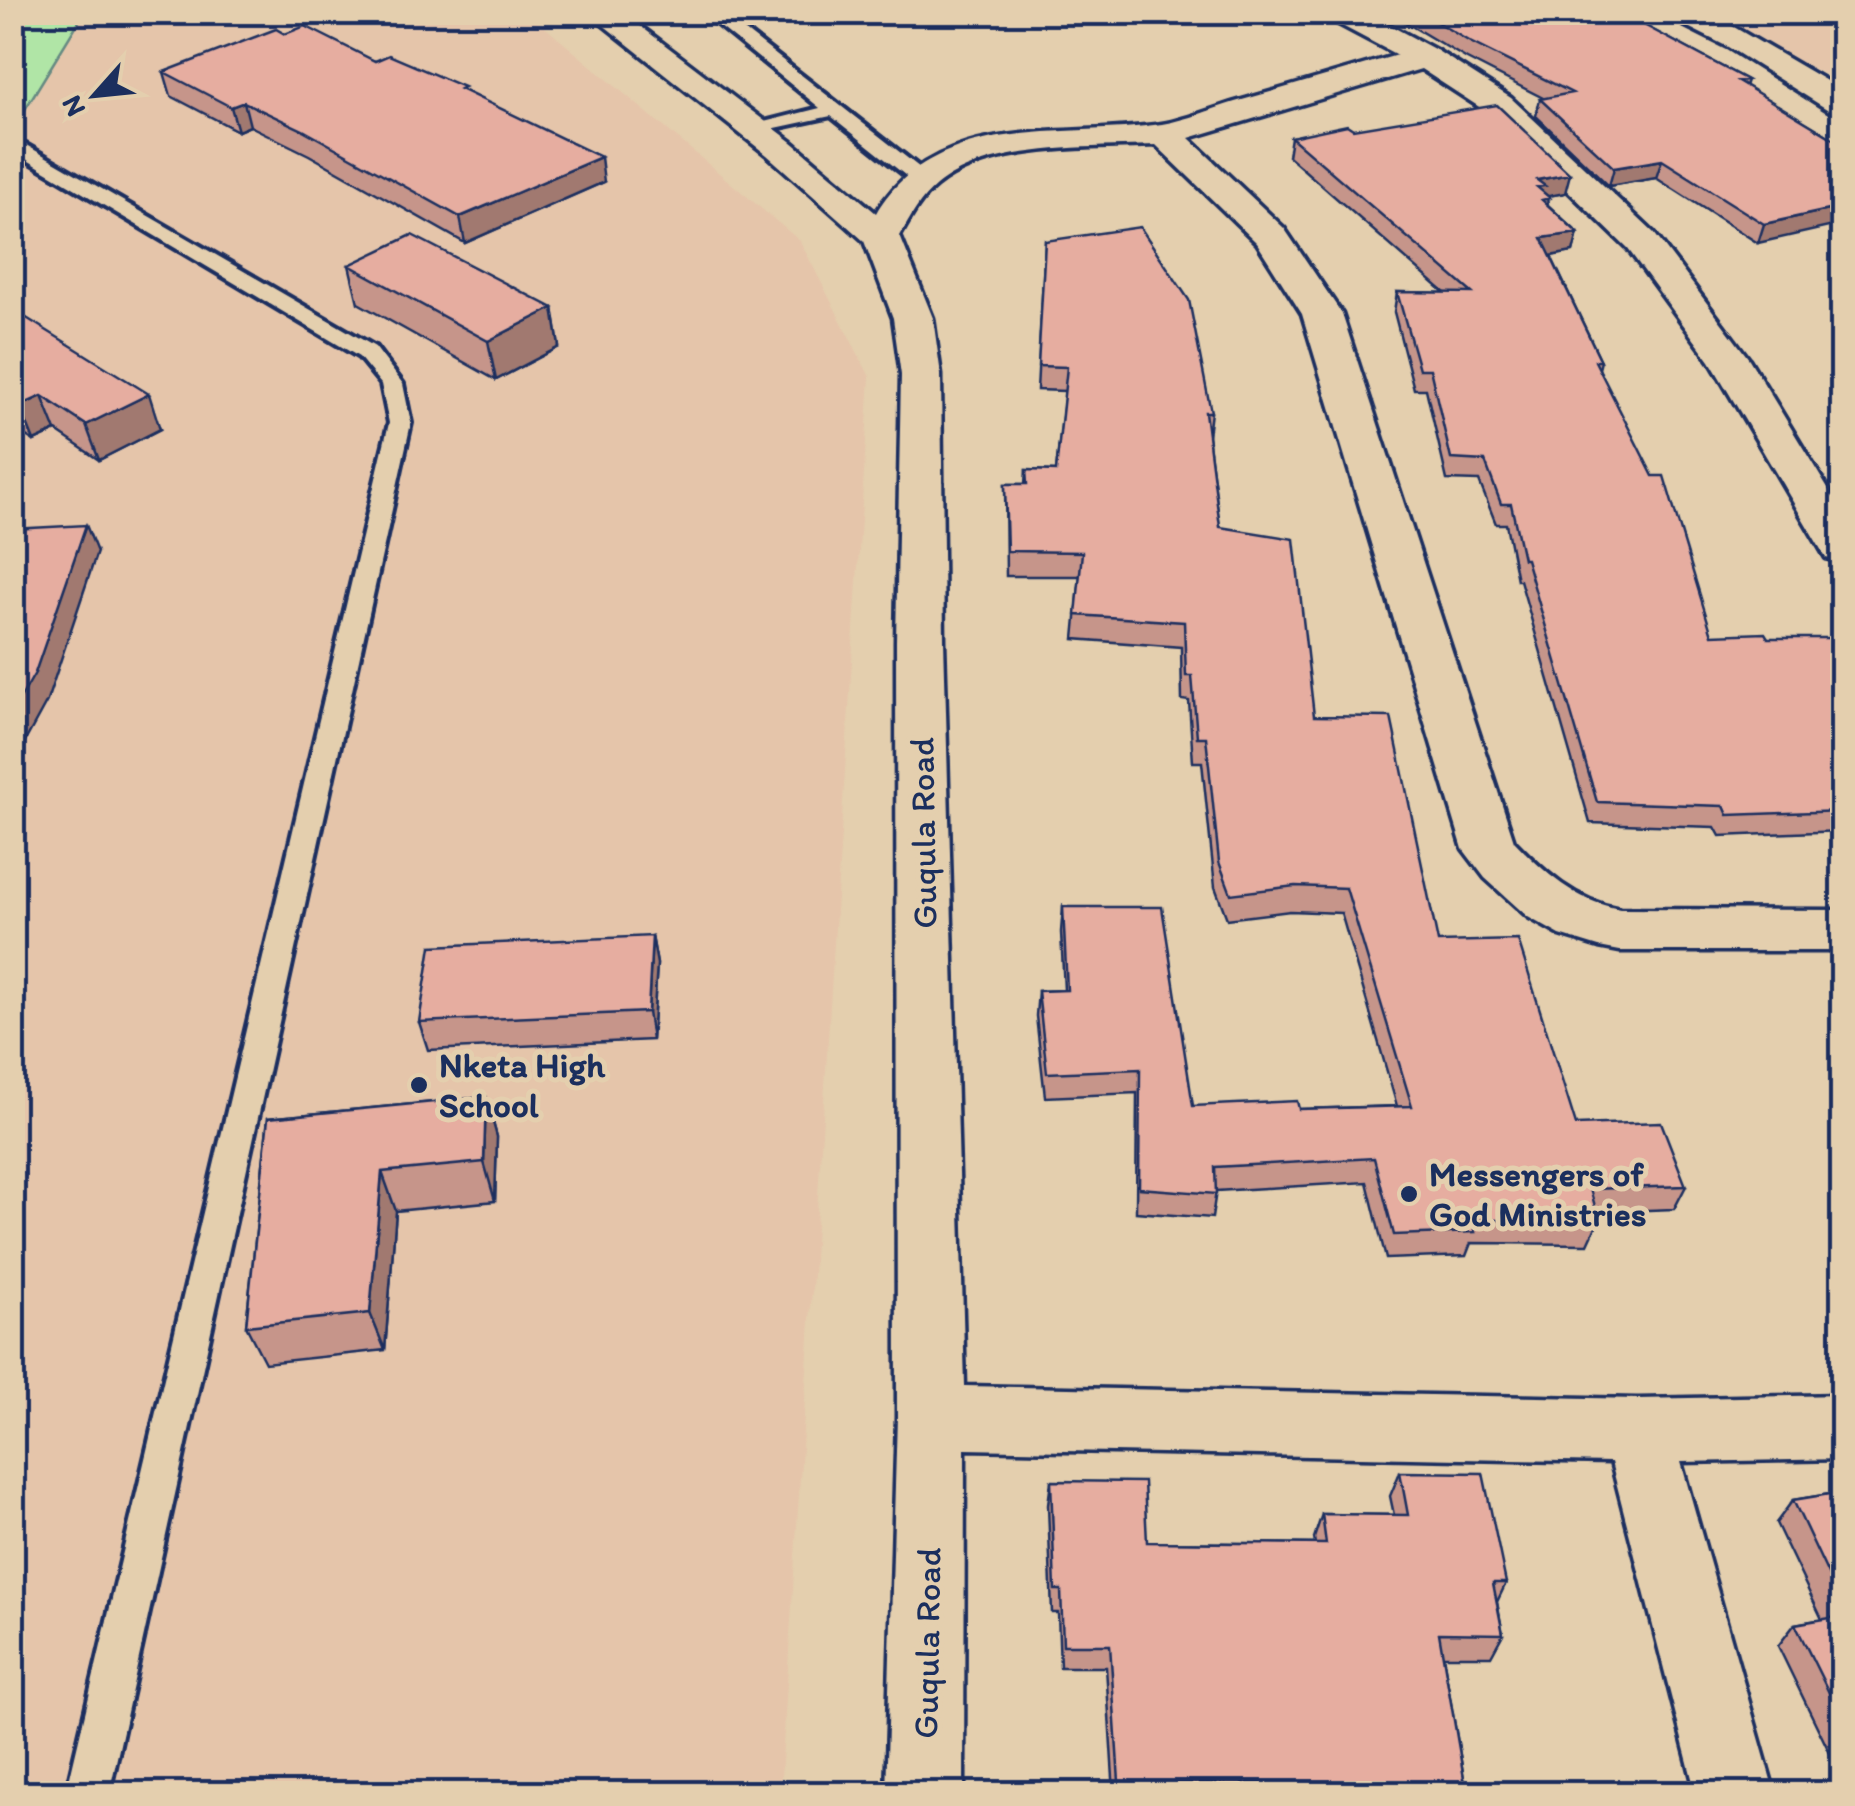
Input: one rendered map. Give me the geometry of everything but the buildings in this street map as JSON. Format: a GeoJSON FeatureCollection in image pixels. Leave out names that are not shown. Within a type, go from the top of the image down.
{"type":"FeatureCollection","features":[{"type":"Feature","properties":{"kind":"street","name":"Guqula Road"},"geometry":{"type":"LineString","coordinates":[[602,12],[833,192],[881,236],[912,318],[920,375],[931,1416],[925,1794]]}},
{"type":"Feature","properties":{"kind":"street"},"geometry":{"type":"LineString","coordinates":[[1340,12],[1425,57],[1500,104],[1641,240],[1728,358],[1842,548]]}},
{"type":"Feature","properties":{"kind":"street"},"geometry":{"type":"LineString","coordinates":[[1683,12],[1755,50],[1842,104]]}},
{"type":"Feature","properties":{"kind":"street"},"geometry":{"type":"LineString","coordinates":[[881,236],[900,203],[922,179],[946,163],[1012,144],[1165,134],[1425,57]]}},
{"type":"Feature","properties":{"kind":"street"},"geometry":{"type":"LineString","coordinates":[[1165,134],[1271,236],[1322,314],[1490,849],[1528,889],[1558,912],[1588,926],[1620,930],[1842,930]]}},
{"type":"Feature","properties":{"kind":"street"},"geometry":{"type":"LineString","coordinates":[[931,1416],[1638,1430],[1842,1426]]}},
{"type":"Feature","properties":{"kind":"street"},"geometry":{"type":"LineString","coordinates":[[1638,1430],[1736,1794]]}},
{"type":"Feature","properties":{"kind":"lane"},"geometry":{"type":"LineString","coordinates":[[710,12],[922,179]]}},
{"type":"Feature","properties":{"kind":"lane"},"geometry":{"type":"LineString","coordinates":[[755,130],[834,110]]}},
{"type":"Feature","properties":{"kind":"lane"},"geometry":{"type":"LineString","coordinates":[[26,151],[367,352],[388,372],[398,393],[400,423],[87,1794]]}},
{"type":"Feature","properties":{"kind":"shaded area","name":"Nketa High School"},"geometry":{"type":"Polygon","coordinates":[[[12,13],[528,13],[800,241],[870,377],[780,1793],[13,1793],[12,13]]]}},
{"type":"Feature","properties":{"kind":"shaded area"},"geometry":{"type":"Polygon","coordinates":[[[1692,13],[1842,13],[1842,82],[1692,13]]]}},
{"type":"Feature","properties":{"kind":"green space"},"geometry":{"type":"Polygon","coordinates":[[[12,13],[84,13],[13,129],[12,13]]]}},
{"type":"Feature","properties":{"kind":"place","name":"Nketa High School"},"geometry":{"type":"Point","coordinates":[419,1085]}},
{"type":"Feature","properties":{"kind":"place","name":"Messengers of God Ministries"},"geometry":{"type":"Point","coordinates":[1409,1194]}}]}
